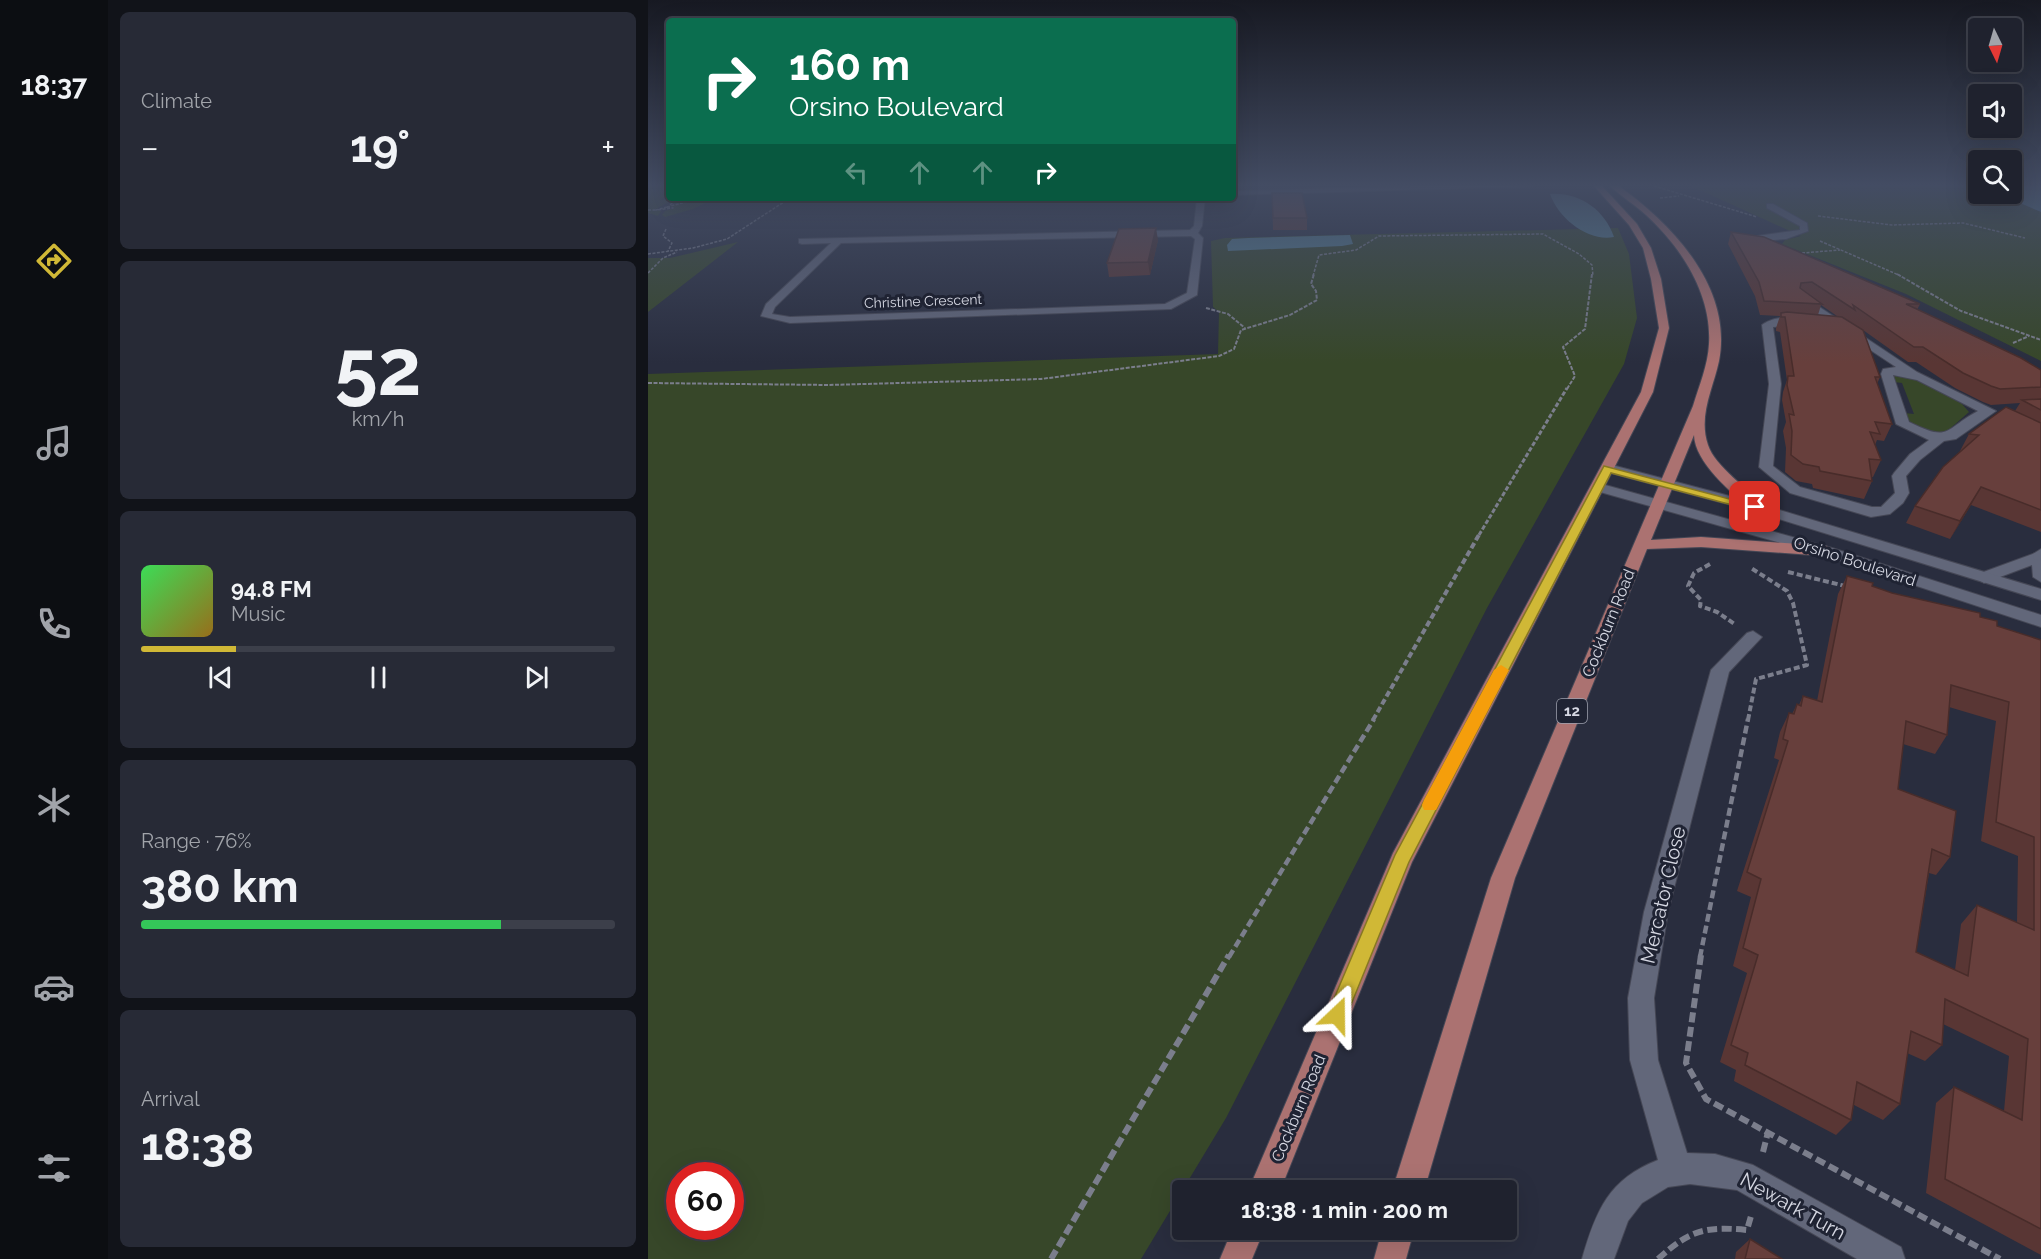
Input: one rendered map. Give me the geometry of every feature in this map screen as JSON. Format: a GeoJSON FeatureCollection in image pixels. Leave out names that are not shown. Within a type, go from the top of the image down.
{"type":"FeatureCollection","features":[{"type":"Feature","properties":{"kind":"main road","name":"Cockburn Road"},"geometry":{"type":"LineString","coordinates":[[1269,1180],[1401,860],[1647,392],[1664,328],[1656,279],[1645,245]]}},
{"type":"Feature","properties":{"kind":"main road","name":"Cockburn Road"},"geometry":{"type":"LineString","coordinates":[[1411,1180],[1503,878],[1699,406],[1711,365],[1715,335],[1705,290],[1679,245]]}},
{"type":"Feature","properties":{"kind":"main road"},"geometry":{"type":"LineString","coordinates":[[1699,406],[1701,446],[1720,471],[1755,507]]}},
{"type":"Feature","properties":{"kind":"main road"},"geometry":{"type":"LineString","coordinates":[[1640,545],[1701,542],[1826,551]]}},
{"type":"Feature","properties":{"kind":"main road"},"geometry":{"type":"LineString","coordinates":[[1236,1259],[1244,1240]]}},
{"type":"Feature","properties":{"kind":"main road"},"geometry":{"type":"LineString","coordinates":[[1390,1259],[1395,1240]]}},
{"type":"Feature","properties":{"kind":"street","name":"Christine Crescent"},"geometry":{"type":"LineString","coordinates":[[834,245],[770,306],[766,316],[790,320],[1140,309],[1167,307],[1184,301]]}},
{"type":"Feature","properties":{"kind":"street"},"geometry":{"type":"LineString","coordinates":[[1184,301],[1192,295],[1198,245]]}},
{"type":"Feature","properties":{"kind":"street"},"geometry":{"type":"LineString","coordinates":[[1763,245],[1780,251]]}},
{"type":"Feature","properties":{"kind":"street"},"geometry":{"type":"LineString","coordinates":[[1802,300],[1814,306],[1873,349],[1916,374],[1970,405],[1998,413],[1977,415],[1956,434],[1941,437],[1921,433],[1903,424]]}},
{"type":"Feature","properties":{"kind":"street"},"geometry":{"type":"LineString","coordinates":[[1839,326],[1789,321],[1778,321],[1767,325],[1775,384],[1766,467],[1795,490],[1871,512],[1885,511],[1898,500],[1902,493],[1899,476],[1915,458],[1941,437]]}},
{"type":"Feature","properties":{"kind":"street"},"geometry":{"type":"LineString","coordinates":[[1873,349],[1887,372],[1915,458]]}},
{"type":"Feature","properties":{"kind":"street"},"geometry":{"type":"LineString","coordinates":[[1887,372],[1916,374]]}},
{"type":"Feature","properties":{"kind":"street","name":"Orsino Boulevard"},"geometry":{"type":"LineString","coordinates":[[1603,478],[1667,482],[2041,596]]}},
{"type":"Feature","properties":{"kind":"street","name":"Orsino Boulevard"},"geometry":{"type":"LineString","coordinates":[[1603,478],[1658,503],[1826,551],[2041,621]]}},
{"type":"Feature","properties":{"kind":"street"},"geometry":{"type":"LineString","coordinates":[[1984,578],[2040,555],[2041,578]]}},
{"type":"Feature","properties":{"kind":"street","name":"Mercator Close"},"geometry":{"type":"LineString","coordinates":[[1676,1168],[1644,1060],[1641,998],[1656,912],[1720,670],[1753,637]]}},
{"type":"Feature","properties":{"kind":"street","name":"Newark Turn"},"geometry":{"type":"LineString","coordinates":[[1598,1259],[1601,1243],[1613,1214],[1630,1192],[1648,1178],[1676,1168],[1718,1169],[1742,1176],[1889,1259]]}},
{"type":"Feature","properties":{"kind":"path"},"geometry":{"type":"LineString","coordinates":[[668,251],[671,245]]}},
{"type":"Feature","properties":{"kind":"path"},"geometry":{"type":"LineString","coordinates":[[648,254],[704,245]]}},
{"type":"Feature","properties":{"kind":"path"},"geometry":{"type":"LineString","coordinates":[[648,383],[829,385],[1041,379],[1219,356],[1234,349],[1240,330],[1285,319],[1305,310],[1317,300],[1316,291],[1311,284],[1319,255],[1356,250],[1365,248],[1368,245]]}},
{"type":"Feature","properties":{"kind":"path"},"geometry":{"type":"LineString","coordinates":[[1051,1259],[1207,992],[1348,763],[1521,462],[1575,376],[1563,346],[1585,329],[1593,284],[1592,265],[1562,245]]}},
{"type":"Feature","properties":{"kind":"path"},"geometry":{"type":"LineString","coordinates":[[1828,245],[1903,277],[1961,310],[2041,340]]}},
{"type":"Feature","properties":{"kind":"path"},"geometry":{"type":"LineString","coordinates":[[1830,250],[1828,248],[1833,247]]}},
{"type":"Feature","properties":{"kind":"path"},"geometry":{"type":"LineString","coordinates":[[648,273],[663,258],[686,249]]}},
{"type":"Feature","properties":{"kind":"path"},"geometry":{"type":"LineString","coordinates":[[1799,253],[1841,250]]}},
{"type":"Feature","properties":{"kind":"path"},"geometry":{"type":"LineString","coordinates":[[1184,301],[1225,310],[1238,318],[1245,328]]}},
{"type":"Feature","properties":{"kind":"path"},"geometry":{"type":"LineString","coordinates":[[2013,343],[2030,336]]}},
{"type":"Feature","properties":{"kind":"path"},"geometry":{"type":"LineString","coordinates":[[1716,561],[1694,573],[1688,586],[1701,600],[1700,606],[1717,612],[1753,637]]}},
{"type":"Feature","properties":{"kind":"path"},"geometry":{"type":"LineString","coordinates":[[1759,567],[1748,566],[1786,591],[1793,603],[1807,665],[1756,680],[1702,946],[1686,1063],[1706,1099],[2000,1259]]}},
{"type":"Feature","properties":{"kind":"path"},"geometry":{"type":"LineString","coordinates":[[1783,571],[1851,588]]}},
{"type":"Feature","properties":{"kind":"path"},"geometry":{"type":"LineString","coordinates":[[1763,1152],[1768,1132]]}},
{"type":"Feature","properties":{"kind":"path"},"geometry":{"type":"LineString","coordinates":[[1658,1259],[1681,1238],[1716,1227],[1747,1230],[1751,1215]]}},
{"type":"Feature","properties":{"kind":"green space"},"geometry":{"type":"Polygon","coordinates":[[[734,245],[648,312],[648,258],[670,258],[734,245]]]}},
{"type":"Feature","properties":{"kind":"green space"},"geometry":{"type":"Polygon","coordinates":[[[1211,245],[1625,245],[1629,254],[1637,318],[1624,364],[1487,608],[1226,1118],[1189,1180],[1172,1180],[1172,1208],[1141,1259],[648,1259],[648,374],[1218,354],[1219,312],[1213,307],[1211,245]]]}},
{"type":"Feature","properties":{"kind":"green space"},"geometry":{"type":"Polygon","coordinates":[[[1784,245],[2041,245],[2041,361],[1906,294],[1784,245]]]}},
{"type":"Feature","properties":{"kind":"green space"},"geometry":{"type":"Polygon","coordinates":[[[1892,376],[1920,379],[1962,404],[1969,412],[1945,433],[1916,426],[1904,413],[1914,414],[1902,383],[1894,382],[1892,376]]]}},
{"type":"Feature","properties":{"kind":"water"},"geometry":{"type":"Polygon","coordinates":[[[1227,245],[1349,245],[1228,251],[1227,245]]]}},
{"type":"Feature","properties":{"kind":"building"},"geometry":{"type":"Polygon","coordinates":[[[1113,245],[1152,245],[1148,262],[1107,263],[1113,245]]]}},
{"type":"Feature","properties":{"kind":"building"},"geometry":{"type":"Polygon","coordinates":[[[1738,245],[1782,245],[1920,304],[1906,304],[2021,358],[2041,370],[2041,387],[2000,389],[1991,386],[1963,373],[1923,347],[1914,347],[1853,305],[1855,310],[1812,282],[1801,283],[1800,288],[1822,304],[1764,301],[1759,282],[1738,245]]]}},
{"type":"Feature","properties":{"kind":"building"},"geometry":{"type":"Polygon","coordinates":[[[1781,313],[1842,317],[1863,330],[1880,377],[1875,377],[1892,424],[1875,422],[1880,434],[1870,432],[1881,460],[1869,459],[1872,481],[1820,471],[1819,467],[1803,464],[1791,455],[1792,431],[1789,414],[1794,415],[1787,385],[1788,376],[1794,376],[1785,317],[1781,317],[1781,313]]]}},
{"type":"Feature","properties":{"kind":"building"},"geometry":{"type":"Polygon","coordinates":[[[2041,399],[2041,410],[2022,400],[2041,399]]]}},
{"type":"Feature","properties":{"kind":"building"},"geometry":{"type":"Polygon","coordinates":[[[2006,407],[2041,423],[2041,510],[1981,487],[1960,521],[1915,506],[1943,467],[1979,435],[1969,434],[2006,407]]]}},
{"type":"Feature","properties":{"kind":"building"},"geometry":{"type":"Polygon","coordinates":[[[1847,576],[1873,583],[1872,586],[1892,593],[1980,613],[1980,617],[1997,621],[1997,626],[2041,640],[2041,1229],[1945,1179],[1954,1087],[2022,1120],[2028,1039],[1945,999],[1942,1045],[1911,1031],[1900,1104],[1857,1082],[1851,1120],[1745,1065],[1748,1053],[1731,1045],[1758,955],[1743,948],[1761,879],[1747,872],[1788,741],[1783,739],[1789,713],[1794,714],[1797,704],[1801,706],[1803,696],[1822,702],[1847,576]],[[1951,685],[1947,735],[1906,721],[1898,789],[1956,811],[1950,857],[1932,849],[1916,952],[1968,976],[1977,905],[2034,930],[2034,837],[1996,822],[2009,702],[1951,685]]]}},
{"type":"Feature","properties":{"kind":"building"},"geometry":{"type":"Polygon","coordinates":[[[1750,1239],[1782,1259],[1745,1259],[1750,1239]]]}},
{"type":"Feature","properties":{"kind":"slow traffic"},"geometry":{"type":"LineString","coordinates":[[1430,805],[1501,670]]}},
{"type":"Feature","properties":{"kind":"route"},"geometry":{"type":"LineString","coordinates":[[1337,1015],[1401,860],[1608,468],[1755,507]]}}]}
